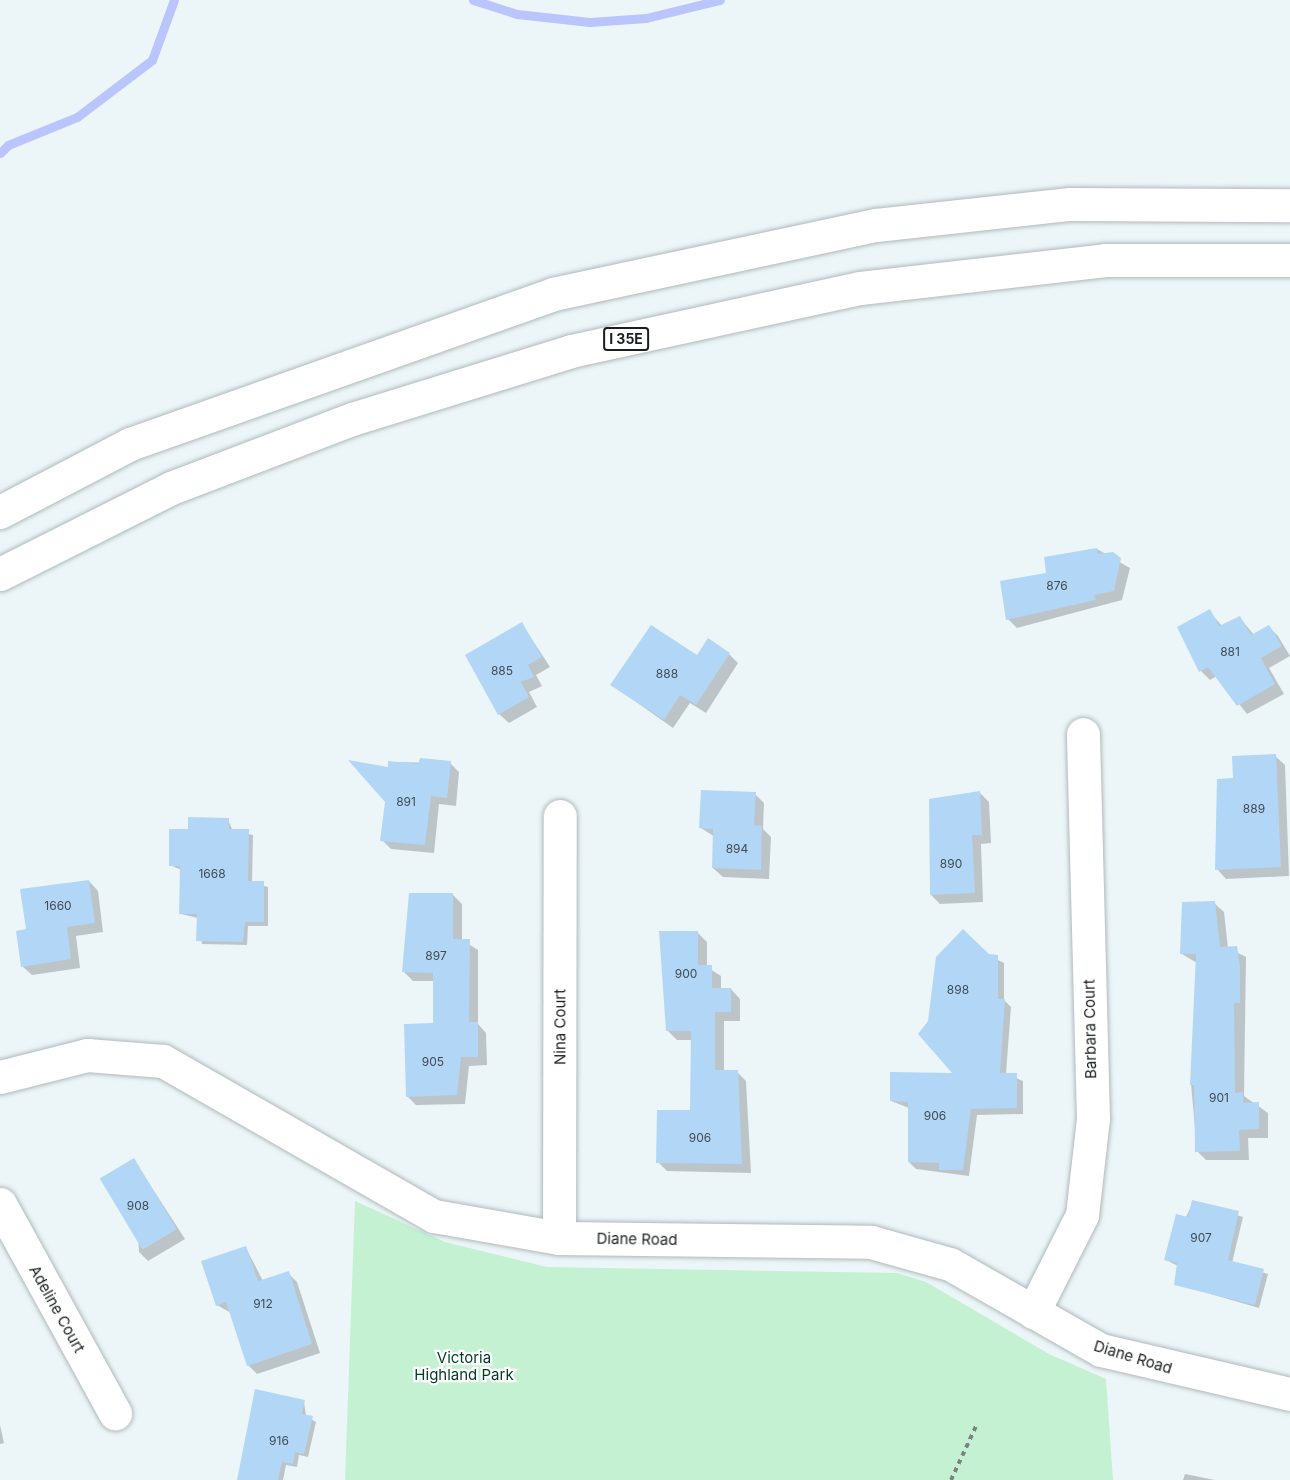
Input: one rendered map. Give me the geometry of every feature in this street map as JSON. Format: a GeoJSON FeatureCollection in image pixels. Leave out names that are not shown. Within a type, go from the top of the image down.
{"type":"FeatureCollection","features":[{"type":"Feature","properties":{"kind":"main road"},"geometry":{"type":"LineString","coordinates":[[0,512],[130,444],[553,294],[876,225],[1070,204],[1290,205]]}},
{"type":"Feature","properties":{"kind":"main road","name":"I 35E"},"geometry":{"type":"LineString","coordinates":[[0,574],[171,488],[352,419],[571,351],[860,288],[1105,260],[1290,260]]}},
{"type":"Feature","properties":{"kind":"main road","name":"Barbara Court"},"geometry":{"type":"LineString","coordinates":[[1033,1312],[1082,1215],[1093,1119],[1083,734]]}},
{"type":"Feature","properties":{"kind":"main road","name":"Nina Court"},"geometry":{"type":"LineString","coordinates":[[559,1238],[560,816]]}},
{"type":"Feature","properties":{"kind":"main road","name":"Diane Road"},"geometry":{"type":"LineString","coordinates":[[0,1077],[87,1055],[163,1061],[434,1216],[559,1238],[871,1242],[950,1264],[1101,1350],[1290,1394]]}},
{"type":"Feature","properties":{"kind":"main road","name":"Adeline Court"},"geometry":{"type":"LineString","coordinates":[[0,1204],[115,1413]]}},
{"type":"Feature","properties":{"kind":"path"},"geometry":{"type":"LineString","coordinates":[[951,1480],[977,1424]]}},
{"type":"Feature","properties":{"kind":"green space","name":"Victoria Highland Park"},"geometry":{"type":"Polygon","coordinates":[[[355,1201],[445,1242],[547,1267],[897,1273],[926,1282],[1049,1354],[1106,1379],[1113,1480],[345,1480],[355,1201]]]}},
{"type":"Feature","properties":{"kind":"building"},"geometry":{"type":"Polygon","coordinates":[[[1097,548],[1098,554],[1113,552],[1121,558],[1114,591],[1094,595],[1096,600],[1006,620],[1000,581],[1046,573],[1044,557],[1097,548]]]}},
{"type":"Feature","properties":{"kind":"building"},"geometry":{"type":"Polygon","coordinates":[[[1210,609],[1219,626],[1240,616],[1251,635],[1269,625],[1282,646],[1261,658],[1275,684],[1237,706],[1208,667],[1199,672],[1177,627],[1210,609]]]}},
{"type":"Feature","properties":{"kind":"building"},"geometry":{"type":"Polygon","coordinates":[[[522,622],[542,657],[528,665],[534,677],[521,682],[529,697],[498,715],[465,655],[522,622]]]}},
{"type":"Feature","properties":{"kind":"building"},"geometry":{"type":"Polygon","coordinates":[[[651,625],[697,655],[708,638],[730,653],[696,705],[680,695],[664,720],[610,685],[651,625]]]}},
{"type":"Feature","properties":{"kind":"building"},"geometry":{"type":"Polygon","coordinates":[[[1276,754],[1281,867],[1215,870],[1217,779],[1233,778],[1232,756],[1276,754]]]}},
{"type":"Feature","properties":{"kind":"building"},"geometry":{"type":"Polygon","coordinates":[[[420,758],[451,761],[447,798],[431,796],[425,845],[380,841],[385,802],[348,760],[388,767],[388,761],[418,764],[420,758]]]}},
{"type":"Feature","properties":{"kind":"building"},"geometry":{"type":"Polygon","coordinates":[[[701,790],[756,792],[754,825],[762,826],[761,870],[712,868],[713,829],[699,828],[701,790]]]}},
{"type":"Feature","properties":{"kind":"building"},"geometry":{"type":"Polygon","coordinates":[[[980,791],[982,835],[972,835],[975,893],[930,895],[929,799],[980,791]]]}},
{"type":"Feature","properties":{"kind":"building"},"geometry":{"type":"Polygon","coordinates":[[[188,817],[229,818],[229,829],[249,829],[248,881],[264,881],[264,922],[245,922],[243,942],[196,941],[197,914],[179,914],[180,866],[169,866],[169,829],[188,829],[188,817]]]}},
{"type":"Feature","properties":{"kind":"building"},"geometry":{"type":"Polygon","coordinates":[[[89,880],[95,923],[67,927],[71,959],[21,967],[16,931],[26,929],[20,889],[89,880]]]}},
{"type":"Feature","properties":{"kind":"building"},"geometry":{"type":"Polygon","coordinates":[[[409,893],[453,893],[453,939],[470,939],[469,1022],[478,1022],[478,1057],[461,1057],[457,1095],[406,1097],[404,1024],[433,1023],[433,973],[402,972],[409,893]]]}},
{"type":"Feature","properties":{"kind":"building"},"geometry":{"type":"Polygon","coordinates":[[[1215,901],[1220,947],[1237,946],[1240,966],[1240,1003],[1234,1003],[1235,1093],[1243,1092],[1243,1103],[1259,1102],[1259,1129],[1239,1130],[1240,1151],[1195,1152],[1194,1085],[1190,1085],[1196,954],[1180,954],[1182,902],[1215,901]]]}},
{"type":"Feature","properties":{"kind":"building"},"geometry":{"type":"Polygon","coordinates":[[[963,929],[989,954],[998,955],[998,999],[1005,999],[1000,1073],[1017,1073],[1017,1108],[971,1109],[963,1170],[939,1170],[939,1163],[908,1162],[908,1102],[890,1101],[890,1072],[952,1073],[918,1034],[928,1021],[936,957],[963,929]]]}},
{"type":"Feature","properties":{"kind":"building"},"geometry":{"type":"Polygon","coordinates":[[[659,931],[698,931],[698,965],[712,965],[712,988],[731,988],[731,1012],[715,1012],[715,1070],[738,1070],[742,1164],[656,1163],[657,1110],[690,1110],[691,1031],[666,1031],[659,931]]]}},
{"type":"Feature","properties":{"kind":"building"},"geometry":{"type":"Polygon","coordinates":[[[134,1158],[177,1229],[142,1250],[100,1179],[134,1158]]]}},
{"type":"Feature","properties":{"kind":"building"},"geometry":{"type":"Polygon","coordinates":[[[1192,1200],[1239,1211],[1228,1260],[1264,1269],[1255,1305],[1174,1285],[1177,1263],[1164,1260],[1176,1214],[1188,1217],[1192,1200]]]}},
{"type":"Feature","properties":{"kind":"building"},"geometry":{"type":"Polygon","coordinates":[[[246,1246],[258,1281],[289,1271],[312,1344],[247,1366],[226,1302],[216,1306],[201,1261],[246,1246]]]}},
{"type":"Feature","properties":{"kind":"building"},"geometry":{"type":"Polygon","coordinates":[[[255,1389],[305,1400],[302,1414],[313,1416],[304,1454],[295,1452],[293,1464],[282,1462],[278,1480],[237,1480],[255,1389]]]}},
{"type":"Feature","properties":{"kind":"waterway"},"geometry":{"type":"LineString","coordinates":[[0,153],[8,145],[77,117],[152,60],[174,0]]}},
{"type":"Feature","properties":{"kind":"waterway"},"geometry":{"type":"LineString","coordinates":[[473,0],[517,14],[590,22],[646,18],[720,0]]}}]}
